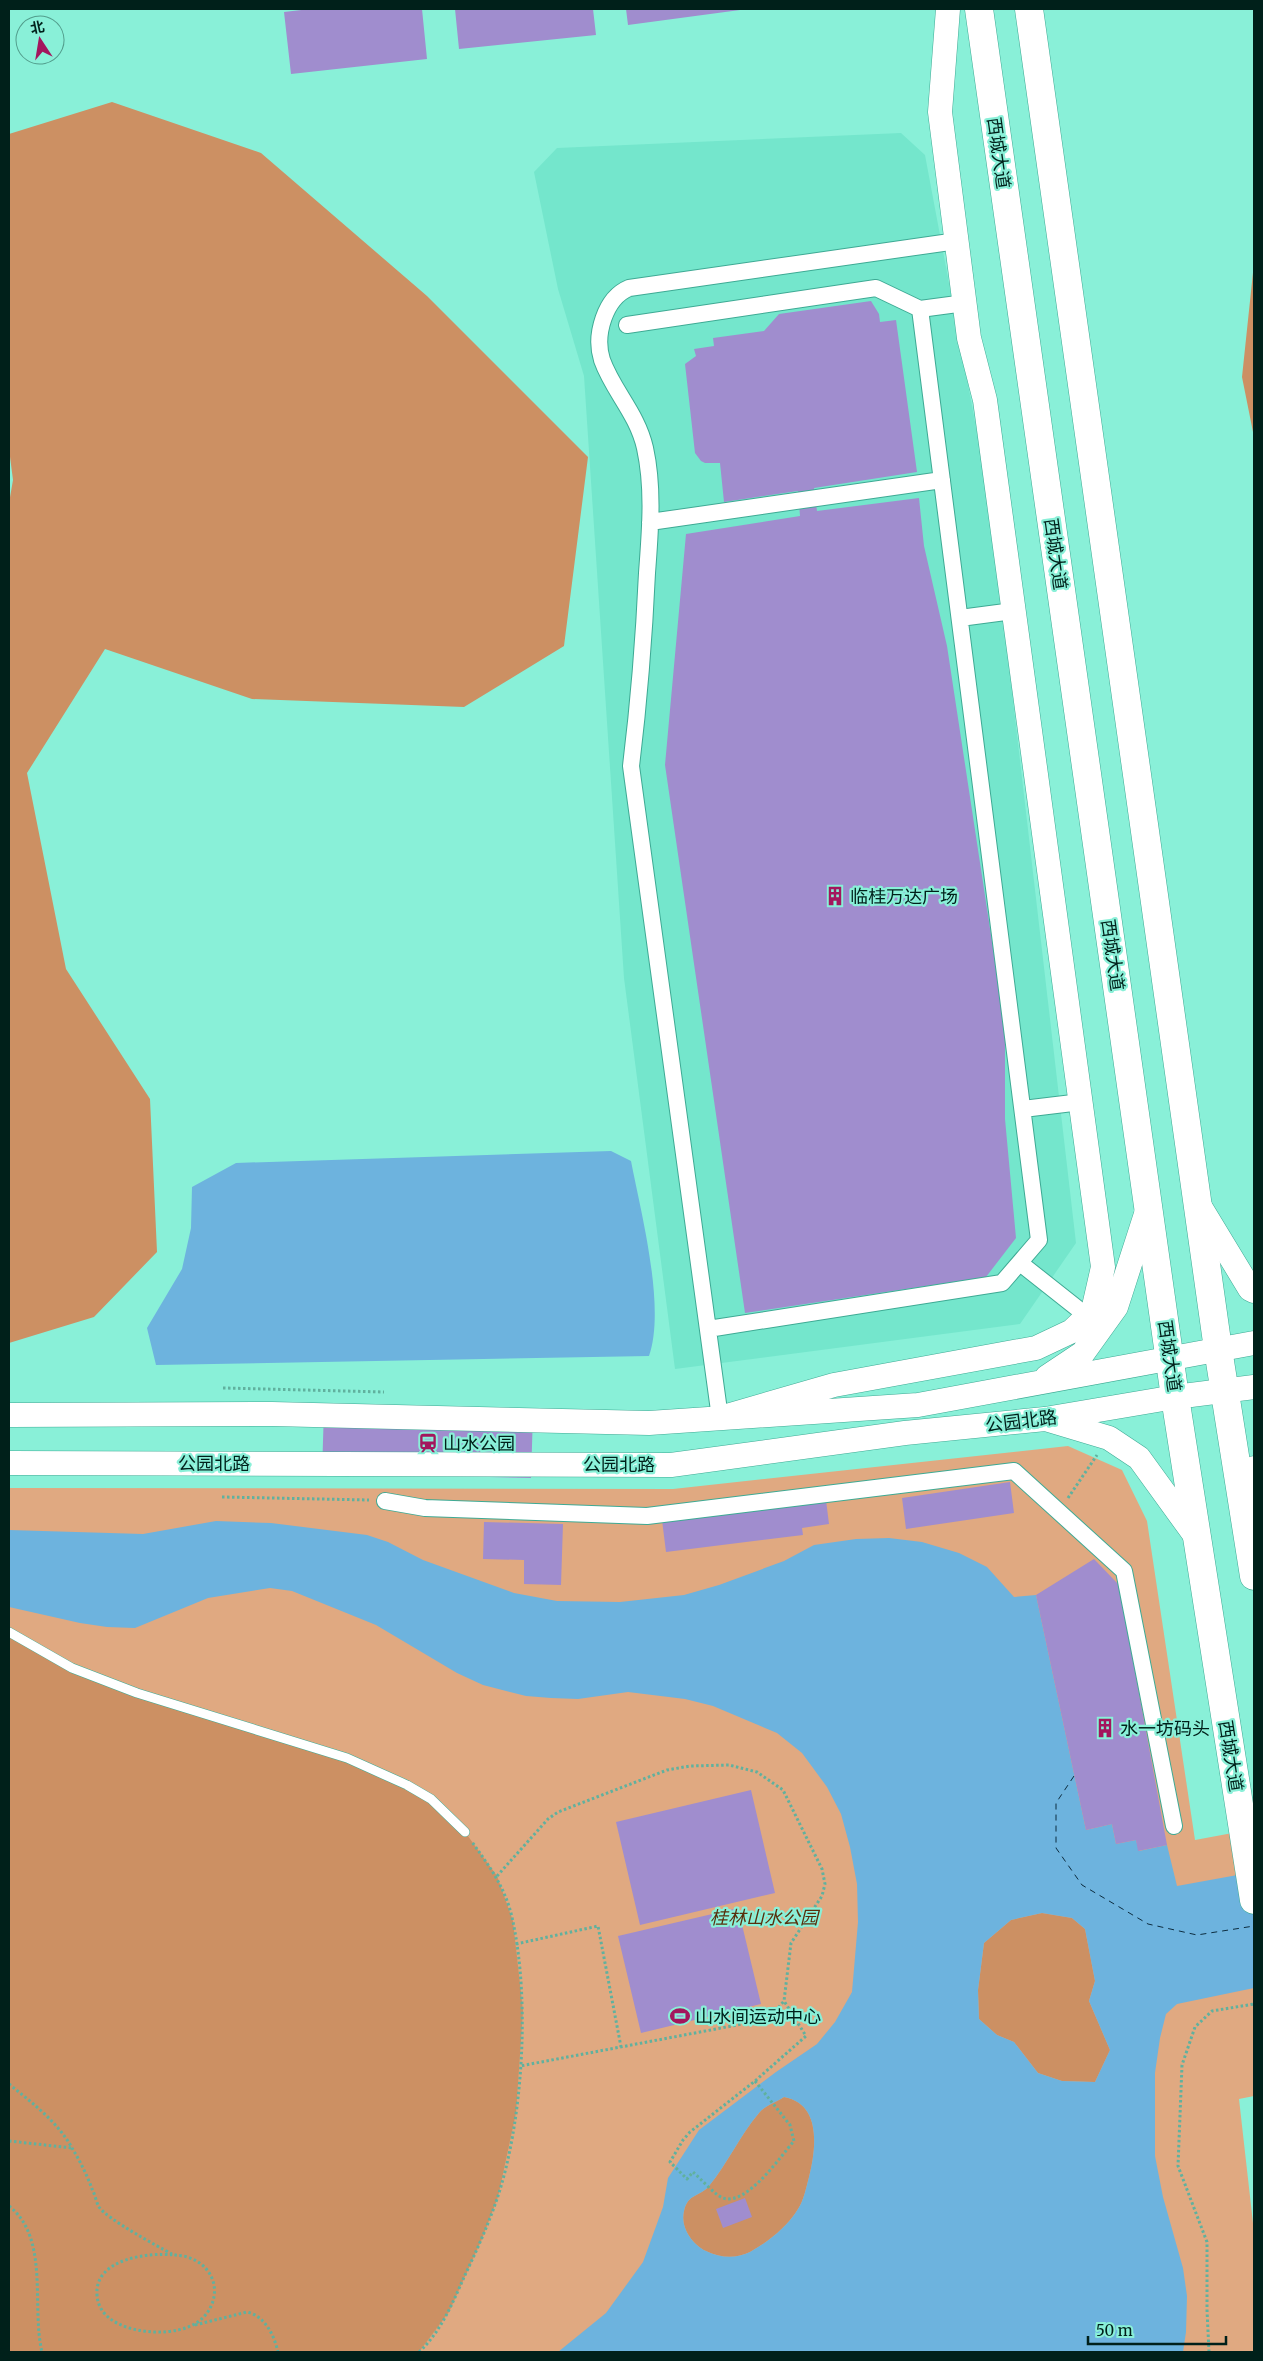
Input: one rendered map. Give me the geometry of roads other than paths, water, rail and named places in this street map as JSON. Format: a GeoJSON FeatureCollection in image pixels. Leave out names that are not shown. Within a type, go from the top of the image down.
{"type":"FeatureCollection","features":[{"type":"Feature","properties":{"kind":"highway","name":"西城大道"},"geometry":{"type":"LineString","coordinates":[[979,9],[1175,1397],[1254,1900]]}},
{"type":"Feature","properties":{"kind":"highway"},"geometry":{"type":"LineString","coordinates":[[1028,9],[1224,1392],[1254,1576]]}},
{"type":"Feature","properties":{"kind":"main road"},"geometry":{"type":"LineString","coordinates":[[720,1418],[834,1385],[1036,1348],[1072,1331],[1093,1310],[1103,1267],[985,400],[969,338],[940,112],[948,9]]}},
{"type":"Feature","properties":{"kind":"main road"},"geometry":{"type":"LineString","coordinates":[[1197,1200],[1250,1289],[1254,1291]]}},
{"type":"Feature","properties":{"kind":"main road"},"geometry":{"type":"LineString","coordinates":[[1040,1383],[1083,1353],[1116,1307],[1148,1206]]}},
{"type":"Feature","properties":{"kind":"main road","name":"公园北路"},"geometry":{"type":"LineString","coordinates":[[9,1415],[272,1414],[648,1423],[918,1405],[1254,1343]]}},
{"type":"Feature","properties":{"kind":"main road","name":"公园北路"},"geometry":{"type":"LineString","coordinates":[[9,1463],[671,1465],[905,1433],[1045,1419],[1175,1397],[1254,1387]]}},
{"type":"Feature","properties":{"kind":"main road"},"geometry":{"type":"LineString","coordinates":[[1045,1419],[1109,1438],[1139,1458],[1197,1538]]}},
{"type":"Feature","properties":{"kind":"main road"},"geometry":{"type":"LineString","coordinates":[[1247,1534],[1254,1468]]}},
{"type":"Feature","properties":{"kind":"street"},"geometry":{"type":"LineString","coordinates":[[720,1418],[631,766],[642,674],[650,522],[644,446],[636,421],[601,356],[604,316],[609,304],[618,294],[634,287],[957,241]]}},
{"type":"Feature","properties":{"kind":"street"},"geometry":{"type":"LineString","coordinates":[[627,325],[876,288],[920,309],[965,303]]}},
{"type":"Feature","properties":{"kind":"street"},"geometry":{"type":"LineString","coordinates":[[708,1329],[1002,1284],[1039,1240],[920,309]]}},
{"type":"Feature","properties":{"kind":"street"},"geometry":{"type":"LineString","coordinates":[[650,522],[942,480]]}},
{"type":"Feature","properties":{"kind":"street"},"geometry":{"type":"LineString","coordinates":[[960,618],[1013,611]]}},
{"type":"Feature","properties":{"kind":"street"},"geometry":{"type":"LineString","coordinates":[[1023,1109],[1081,1102]]}},
{"type":"Feature","properties":{"kind":"street"},"geometry":{"type":"LineString","coordinates":[[1020,1263],[1087,1316]]}},
{"type":"Feature","properties":{"kind":"street"},"geometry":{"type":"LineString","coordinates":[[385,1501],[425,1508],[647,1516],[1014,1470],[1124,1571],[1174,1826]]}},
{"type":"Feature","properties":{"kind":"lane"},"geometry":{"type":"LineString","coordinates":[[9,1632],[72,1668],[137,1693],[347,1758],[407,1785],[431,1799],[465,1832]]}},
{"type":"Feature","properties":{"kind":"water"},"geometry":{"type":"Polygon","coordinates":[[[611,1151],[631,1161],[646,1233],[655,1312],[654,1336],[649,1356],[156,1365],[147,1328],[182,1269],[191,1228],[192,1187],[236,1163],[611,1151]]]}},
{"type":"Feature","properties":{"kind":"water"},"geometry":{"type":"Polygon","coordinates":[[[216,1521],[271,1523],[367,1535],[388,1542],[423,1560],[514,1593],[557,1601],[620,1602],[684,1595],[719,1585],[784,1561],[814,1545],[856,1539],[889,1538],[922,1542],[959,1553],[987,1567],[1014,1597],[1036,1595],[1086,1830],[1112,1824],[1116,1844],[1136,1840],[1139,1851],[1167,1845],[1177,1886],[1254,1872],[1254,1988],[1177,2004],[1166,2014],[1160,2038],[1155,2073],[1155,2156],[1163,2197],[1183,2268],[1187,2296],[1186,2332],[1183,2352],[558,2352],[606,2313],[643,2262],[663,2207],[668,2178],[699,2130],[776,2072],[817,2044],[835,2022],[852,1992],[858,1922],[857,1884],[841,1814],[827,1787],[802,1753],[777,1733],[713,1706],[685,1699],[628,1692],[578,1699],[526,1696],[483,1685],[457,1673],[376,1625],[292,1591],[270,1588],[208,1598],[135,1628],[107,1627],[80,1623],[9,1607],[9,1530],[143,1534],[216,1521]],[[1042,1913],[1011,1920],[984,1943],[978,1990],[979,2019],[997,2035],[1014,2042],[1038,2073],[1062,2081],[1095,2082],[1110,2050],[1089,2001],[1095,1981],[1085,1929],[1072,1918],[1042,1913]],[[784,2097],[761,2111],[746,2130],[709,2186],[688,2201],[683,2217],[686,2229],[696,2244],[706,2251],[728,2257],[750,2252],[764,2244],[783,2228],[794,2216],[800,2205],[805,2194],[811,2166],[814,2141],[813,2129],[805,2109],[796,2101],[784,2097]]]}},
{"type":"Feature","properties":{"kind":"place","name":"临桂万达广场"},"geometry":{"type":"Point","coordinates":[835,896]}},
{"type":"Feature","properties":{"kind":"place","name":"山水公园"},"geometry":{"type":"Point","coordinates":[428,1443]}},
{"type":"Feature","properties":{"kind":"place","name":"水一坊码头"},"geometry":{"type":"Point","coordinates":[1105,1728]}},
{"type":"Feature","properties":{"kind":"place","name":"山水间运动中心"},"geometry":{"type":"Point","coordinates":[680,2016]}},
{"type":"Feature","properties":{"kind":"park label","name":"桂林山水公园"},"geometry":{"type":"Point","coordinates":[764,1917]}}]}
